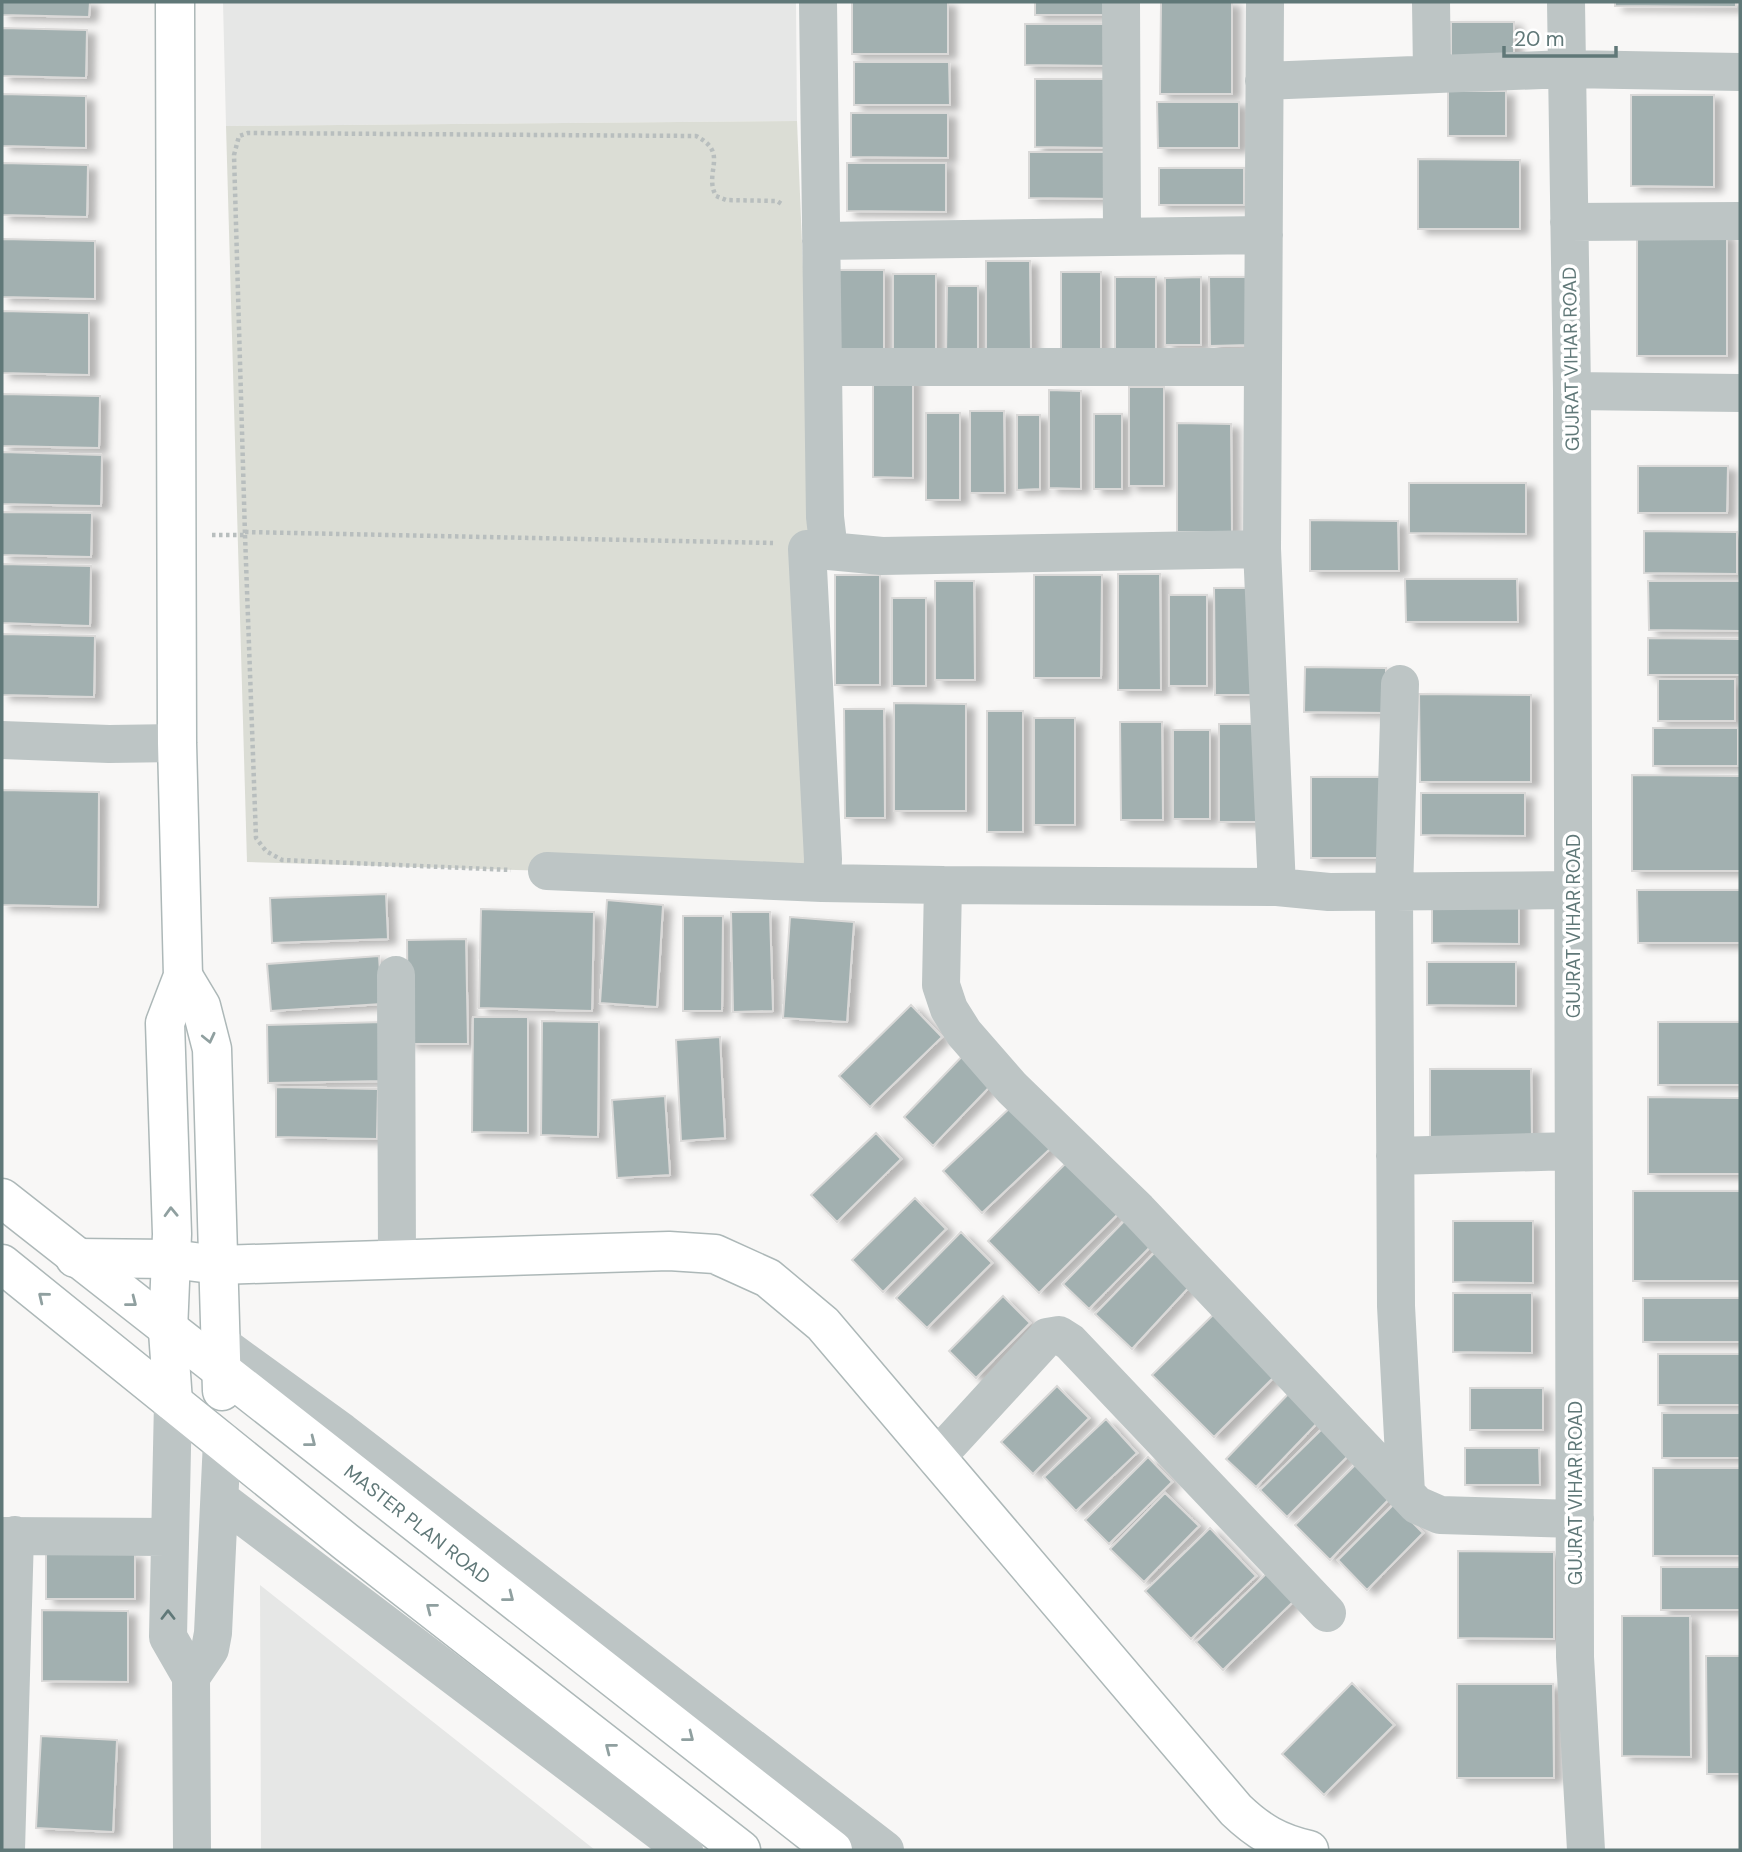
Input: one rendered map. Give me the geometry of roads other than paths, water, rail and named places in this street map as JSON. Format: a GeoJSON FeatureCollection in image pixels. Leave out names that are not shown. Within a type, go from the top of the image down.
{"type":"FeatureCollection","features":[{"type":"Feature","properties":{"kind":"street"},"geometry":{"type":"LineString","coordinates":[[175,2],[177,743],[183,976],[164,1023],[171,1259],[168,1331],[173,1402],[168,1537],[168,1637],[191,1677],[192,1850]]}},
{"type":"Feature","properties":{"kind":"street"},"geometry":{"type":"LineString","coordinates":[[818,2],[821,241],[826,367],[825,517],[818,550],[822,883]]}},
{"type":"Feature","properties":{"kind":"street"},"geometry":{"type":"LineString","coordinates":[[1121,2],[1122,237]]}},
{"type":"Feature","properties":{"kind":"street"},"geometry":{"type":"LineString","coordinates":[[1265,2],[1262,549],[1277,887]]}},
{"type":"Feature","properties":{"kind":"street"},"geometry":{"type":"LineString","coordinates":[[1431,2],[1433,73]]}},
{"type":"Feature","properties":{"kind":"street","name":"GUJRAT VIHAR ROAD"},"geometry":{"type":"LineString","coordinates":[[1566,2],[1572,391],[1576,1657],[1586,1850]]}},
{"type":"Feature","properties":{"kind":"street"},"geometry":{"type":"LineString","coordinates":[[1264,81],[1566,69],[1740,72]]}},
{"type":"Feature","properties":{"kind":"street"},"geometry":{"type":"LineString","coordinates":[[1569,222],[1740,221]]}},
{"type":"Feature","properties":{"kind":"street"},"geometry":{"type":"LineString","coordinates":[[821,241],[1264,235]]}},
{"type":"Feature","properties":{"kind":"street"},"geometry":{"type":"LineString","coordinates":[[826,367],[1263,367]]}},
{"type":"Feature","properties":{"kind":"street"},"geometry":{"type":"LineString","coordinates":[[1572,391],[1740,393]]}},
{"type":"Feature","properties":{"kind":"street"},"geometry":{"type":"LineString","coordinates":[[818,550],[882,556],[1262,549]]}},
{"type":"Feature","properties":{"kind":"street"},"geometry":{"type":"LineString","coordinates":[[1400,684],[1394,892],[1396,1306],[1406,1493]]}},
{"type":"Feature","properties":{"kind":"street"},"geometry":{"type":"LineString","coordinates":[[2,740],[109,744],[177,743]]}},
{"type":"Feature","properties":{"kind":"street"},"geometry":{"type":"LineString","coordinates":[[547,871],[822,883],[1277,887],[1329,892],[1573,890]]}},
{"type":"Feature","properties":{"kind":"street"},"geometry":{"type":"LineString","coordinates":[[943,885],[941,985],[949,1009],[964,1033],[1012,1088],[1138,1210],[1406,1493],[1427,1511],[1440,1514],[1575,1520]]}},
{"type":"Feature","properties":{"kind":"street"},"geometry":{"type":"LineString","coordinates":[[396,975],[397,1259]]}},
{"type":"Feature","properties":{"kind":"street"},"geometry":{"type":"LineString","coordinates":[[183,976],[201,1006],[212,1049],[222,1359],[222,1441],[214,1633],[210,1649],[191,1677]]}},
{"type":"Feature","properties":{"kind":"street"},"geometry":{"type":"LineString","coordinates":[[1395,1156],[1573,1151]]}},
{"type":"Feature","properties":{"kind":"street","name":"MASTER PLAN ROAD"},"geometry":{"type":"LineString","coordinates":[[2,1198],[168,1331],[222,1359],[833,1850]]}},
{"type":"Feature","properties":{"kind":"street"},"geometry":{"type":"LineString","coordinates":[[75,1258],[171,1259],[219,1265],[669,1251],[715,1254],[768,1278],[823,1324],[1236,1810],[1257,1830],[1283,1845],[1309,1850]]}},
{"type":"Feature","properties":{"kind":"street"},"geometry":{"type":"LineString","coordinates":[[2,1264],[345,1542],[741,1850]]}},
{"type":"Feature","properties":{"kind":"street"},"geometry":{"type":"LineString","coordinates":[[936,1458],[1047,1337],[1059,1335],[1079,1352],[1327,1613]]}},
{"type":"Feature","properties":{"kind":"street"},"geometry":{"type":"LineString","coordinates":[[222,1359],[342,1432],[885,1850]]}},
{"type":"Feature","properties":{"kind":"street"},"geometry":{"type":"LineString","coordinates":[[219,1499],[684,1850]]}},
{"type":"Feature","properties":{"kind":"street"},"geometry":{"type":"LineString","coordinates":[[6,1850],[9,1536],[168,1537]]}}]}
